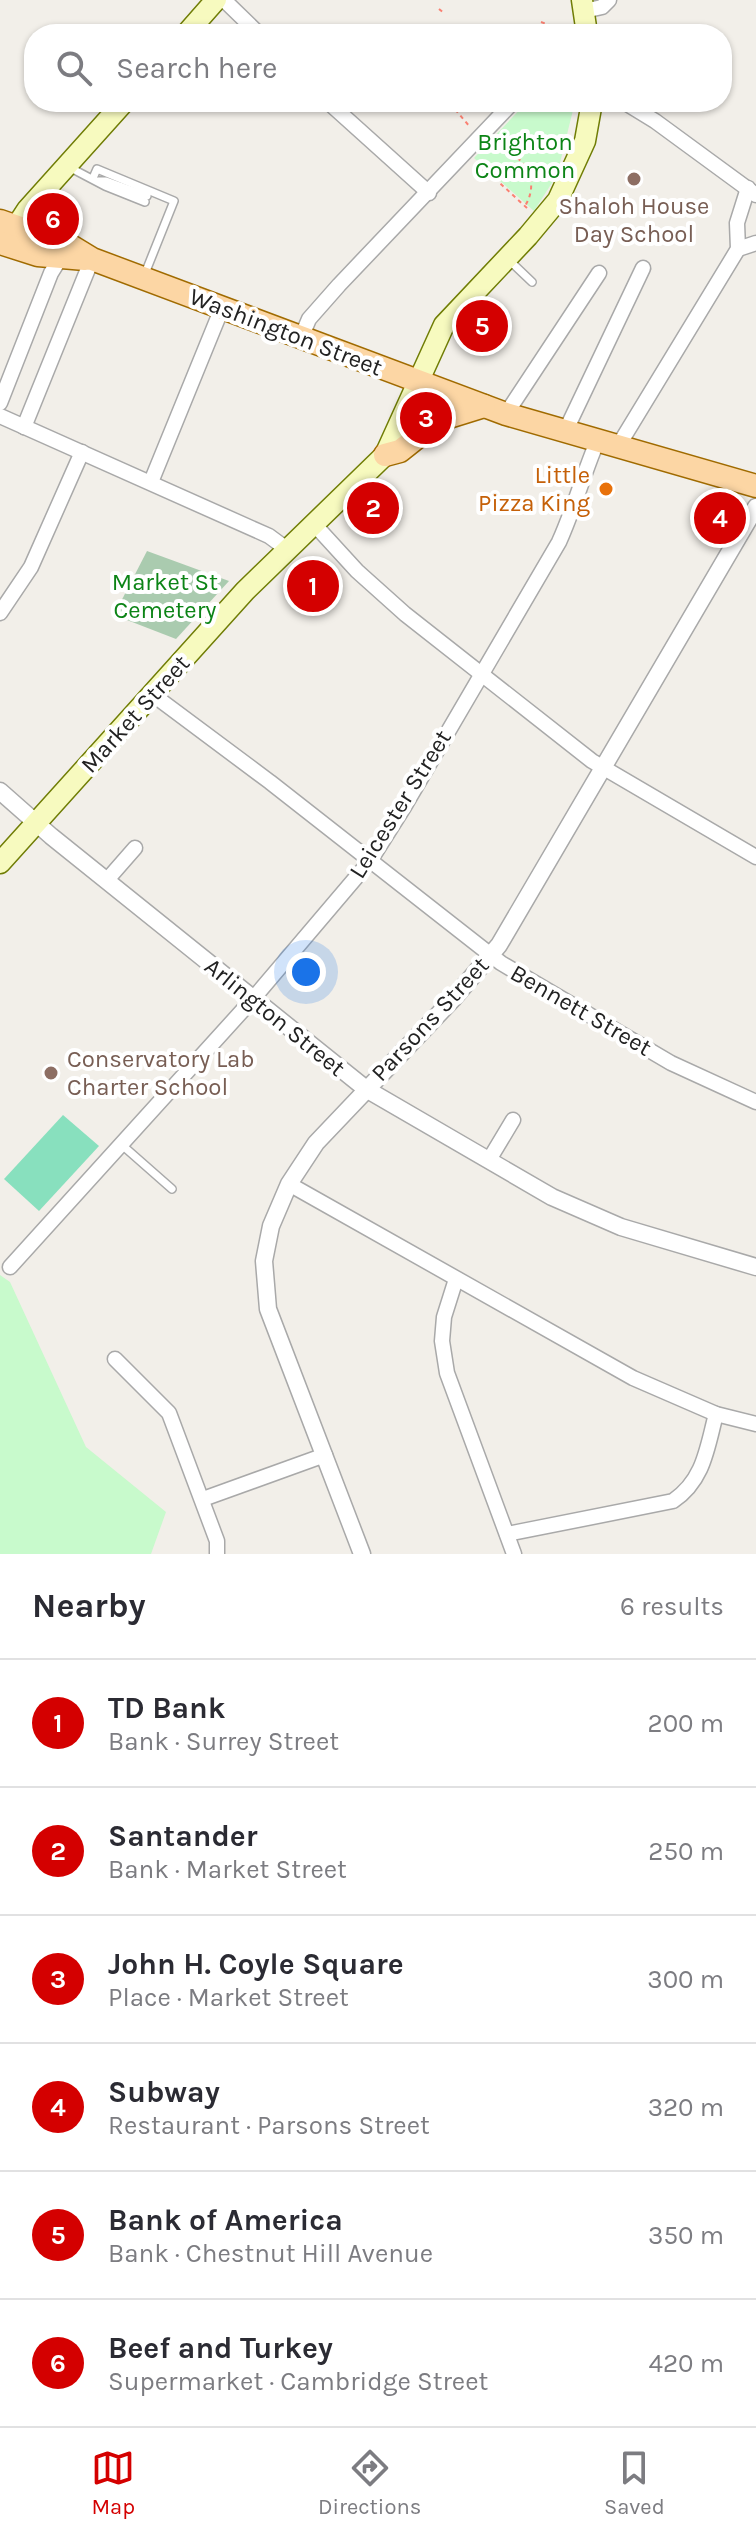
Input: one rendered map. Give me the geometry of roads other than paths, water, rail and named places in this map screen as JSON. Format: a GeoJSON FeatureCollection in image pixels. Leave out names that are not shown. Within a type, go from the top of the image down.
{"type":"FeatureCollection","features":[{"type":"Feature","properties":{"kind":"main road"},"geometry":{"type":"LineString","coordinates":[[195,24],[216,0]]}},
{"type":"Feature","properties":{"kind":"main road"},"geometry":{"type":"LineString","coordinates":[[5,234],[115,112]]}},
{"type":"Feature","properties":{"kind":"main road","name":"Market Street"},"geometry":{"type":"LineString","coordinates":[[0,863],[245,591],[385,455],[444,325],[542,221],[566,185],[585,141],[584,112]]}},
{"type":"Feature","properties":{"kind":"main road","name":"Washington Street"},"geometry":{"type":"LineString","coordinates":[[5,234],[38,255],[64,251],[92,259],[506,414],[756,486]]}},
{"type":"Feature","properties":{"kind":"main road"},"geometry":{"type":"LineString","coordinates":[[385,455],[405,448],[439,420],[484,406]]}},
{"type":"Feature","properties":{"kind":"street"},"geometry":{"type":"LineString","coordinates":[[224,0],[249,24]]}},
{"type":"Feature","properties":{"kind":"street"},"geometry":{"type":"LineString","coordinates":[[583,6],[602,7],[609,0]]}},
{"type":"Feature","properties":{"kind":"street"},"geometry":{"type":"LineString","coordinates":[[339,112],[429,193]]}},
{"type":"Feature","properties":{"kind":"street"},"geometry":{"type":"LineString","coordinates":[[301,338],[309,319],[339,285],[504,112]]}},
{"type":"Feature","properties":{"kind":"street"},"geometry":{"type":"LineString","coordinates":[[640,112],[752,191],[737,223],[738,249],[756,243]]}},
{"type":"Feature","properties":{"kind":"street","name":"Leicester Street"},"geometry":{"type":"LineString","coordinates":[[10,1267],[252,1000],[370,861],[559,542],[574,510],[586,467],[607,445],[738,249]]}},
{"type":"Feature","properties":{"kind":"street"},"geometry":{"type":"LineString","coordinates":[[0,403],[64,251]]}},
{"type":"Feature","properties":{"kind":"street"},"geometry":{"type":"LineString","coordinates":[[24,427],[92,259]]}},
{"type":"Feature","properties":{"kind":"street"},"geometry":{"type":"LineString","coordinates":[[565,432],[643,268]]}},
{"type":"Feature","properties":{"kind":"street"},"geometry":{"type":"LineString","coordinates":[[506,414],[599,273]]}},
{"type":"Feature","properties":{"kind":"street"},"geometry":{"type":"LineString","coordinates":[[151,482],[222,308]]}},
{"type":"Feature","properties":{"kind":"street"},"geometry":{"type":"LineString","coordinates":[[0,416],[269,536],[288,550]]}},
{"type":"Feature","properties":{"kind":"street"},"geometry":{"type":"LineString","coordinates":[[0,613],[31,567],[82,452]]}},
{"type":"Feature","properties":{"kind":"street","name":"Parsons Street"},"geometry":{"type":"LineString","coordinates":[[362,1554],[268,1309],[264,1261],[271,1226],[289,1184],[316,1143],[453,999],[499,945],[756,507]]}},
{"type":"Feature","properties":{"kind":"street"},"geometry":{"type":"LineString","coordinates":[[314,524],[367,580],[480,675],[603,767],[756,857]]}},
{"type":"Feature","properties":{"kind":"street","name":"Bennett Street"},"geometry":{"type":"LineString","coordinates":[[152,694],[506,966],[671,1063],[756,1102]]}},
{"type":"Feature","properties":{"kind":"street","name":"Arlington Street"},"geometry":{"type":"LineString","coordinates":[[0,791],[252,1000],[366,1089],[552,1197],[621,1227],[756,1267]]}},
{"type":"Feature","properties":{"kind":"street"},"geometry":{"type":"LineString","coordinates":[[107,880],[135,848]]}},
{"type":"Feature","properties":{"kind":"street"},"geometry":{"type":"LineString","coordinates":[[489,1160],[513,1120]]}},
{"type":"Feature","properties":{"kind":"street"},"geometry":{"type":"LineString","coordinates":[[289,1184],[633,1378],[716,1414],[756,1424]]}},
{"type":"Feature","properties":{"kind":"street"},"geometry":{"type":"LineString","coordinates":[[456,1279],[444,1317],[442,1341],[447,1373],[514,1554]]}},
{"type":"Feature","properties":{"kind":"street"},"geometry":{"type":"LineString","coordinates":[[115,1359],[169,1413],[203,1499],[217,1541],[217,1554]]}},
{"type":"Feature","properties":{"kind":"street"},"geometry":{"type":"LineString","coordinates":[[507,1534],[673,1501],[689,1491],[699,1474],[716,1414]]}},
{"type":"Feature","properties":{"kind":"street"},"geometry":{"type":"LineString","coordinates":[[203,1499],[325,1455]]}},
{"type":"Feature","properties":{"kind":"lane"},"geometry":{"type":"LineString","coordinates":[[66,166],[105,186],[146,199]]}},
{"type":"Feature","properties":{"kind":"lane"},"geometry":{"type":"LineString","coordinates":[[95,180],[97,169],[174,201],[143,278]]}},
{"type":"Feature","properties":{"kind":"lane"},"geometry":{"type":"LineString","coordinates":[[507,258],[532,282]]}},
{"type":"Feature","properties":{"kind":"lane"},"geometry":{"type":"LineString","coordinates":[[122,1145],[172,1189]]}},
{"type":"Feature","properties":{"kind":"place","name":"Shaloh House Day School"},"geometry":{"type":"Point","coordinates":[634,179]}},
{"type":"Feature","properties":{"kind":"place","name":"Beef and Turkey"},"geometry":{"type":"Point","coordinates":[53,219]}},
{"type":"Feature","properties":{"kind":"place","name":"Bank of America"},"geometry":{"type":"Point","coordinates":[482,326]}},
{"type":"Feature","properties":{"kind":"place","name":"John H. Coyle Square"},"geometry":{"type":"Point","coordinates":[426,418]}},
{"type":"Feature","properties":{"kind":"place","name":"Little Pizza King"},"geometry":{"type":"Point","coordinates":[606,489]}},
{"type":"Feature","properties":{"kind":"place","name":"Santander"},"geometry":{"type":"Point","coordinates":[373,508]}},
{"type":"Feature","properties":{"kind":"place","name":"Subway"},"geometry":{"type":"Point","coordinates":[720,518]}},
{"type":"Feature","properties":{"kind":"place","name":"TD Bank"},"geometry":{"type":"Point","coordinates":[313,586]}},
{"type":"Feature","properties":{"kind":"place","name":"Conservatory Lab Charter School"},"geometry":{"type":"Point","coordinates":[51,1073]}},
{"type":"Feature","properties":{"kind":"park label","name":"Brighton Common"},"geometry":{"type":"Point","coordinates":[525,156]}},
{"type":"Feature","properties":{"kind":"park label","name":"Market St Cemetery"},"geometry":{"type":"Point","coordinates":[165,596]}}]}
